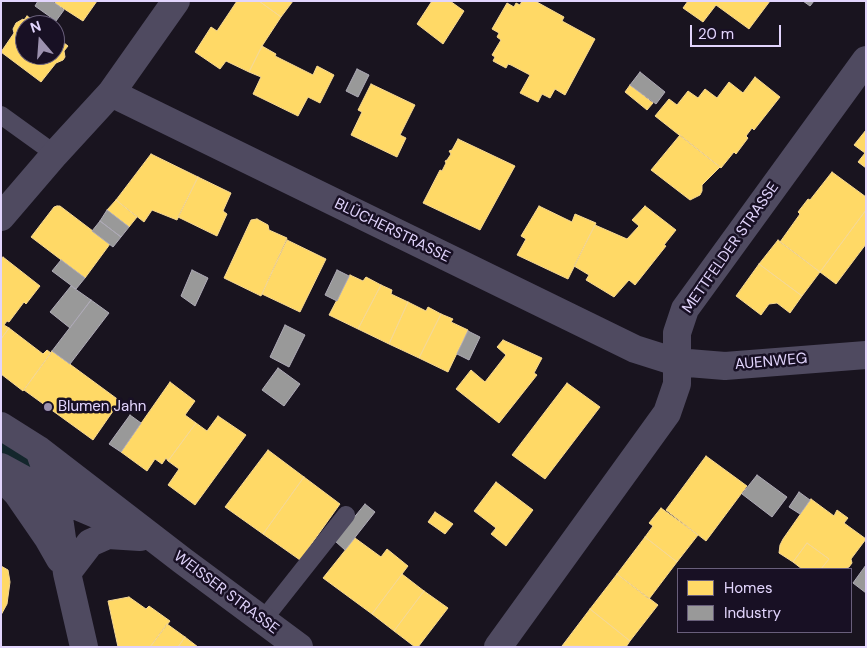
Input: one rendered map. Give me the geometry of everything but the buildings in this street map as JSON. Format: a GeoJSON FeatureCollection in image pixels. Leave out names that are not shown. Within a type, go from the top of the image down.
{"type":"FeatureCollection","features":[{"type":"Feature","properties":{"kind":"street"},"geometry":{"type":"LineString","coordinates":[[1,216],[111,93],[176,1]]}},
{"type":"Feature","properties":{"kind":"street","name":"METTFELDER STRASSE"},"geometry":{"type":"LineString","coordinates":[[498,647],[667,413],[677,384],[678,333],[685,309],[866,60]]}},
{"type":"Feature","properties":{"kind":"street","name":"BLÜCHERSTRASSE"},"geometry":{"type":"LineString","coordinates":[[111,93],[635,349],[676,362]]}},
{"type":"Feature","properties":{"kind":"street","name":"AUENWEG"},"geometry":{"type":"LineString","coordinates":[[676,362],[725,366],[866,355]]}},
{"type":"Feature","properties":{"kind":"street","name":"WEISSER STRASSE"},"geometry":{"type":"LineString","coordinates":[[1,426],[39,450],[299,647]]}},
{"type":"Feature","properties":{"kind":"street"},"geometry":{"type":"LineString","coordinates":[[39,450],[56,497],[67,573],[84,647]]}},
{"type":"Feature","properties":{"kind":"street","name":"WEISSER STRASSE"},"geometry":{"type":"LineString","coordinates":[[1,467],[56,497],[153,538]]}},
{"type":"Feature","properties":{"kind":"street"},"geometry":{"type":"LineString","coordinates":[[1,477],[17,493],[48,538],[67,573]]}},
{"type":"Feature","properties":{"kind":"street"},"geometry":{"type":"LineString","coordinates":[[67,573],[90,543],[108,535],[153,538]]}},
{"type":"Feature","properties":{"kind":"lane"},"geometry":{"type":"LineString","coordinates":[[1,115],[55,154]]}},
{"type":"Feature","properties":{"kind":"lane"},"geometry":{"type":"LineString","coordinates":[[263,620],[346,514]]}},
{"type":"Feature","properties":{"kind":"shaded area"},"geometry":{"type":"Polygon","coordinates":[[[1,436],[23,450],[35,470],[1,455],[1,436]]]}},
{"type":"Feature","properties":{"kind":"place","name":"Blumen Jahn"},"geometry":{"type":"Point","coordinates":[48,407]}}]}
